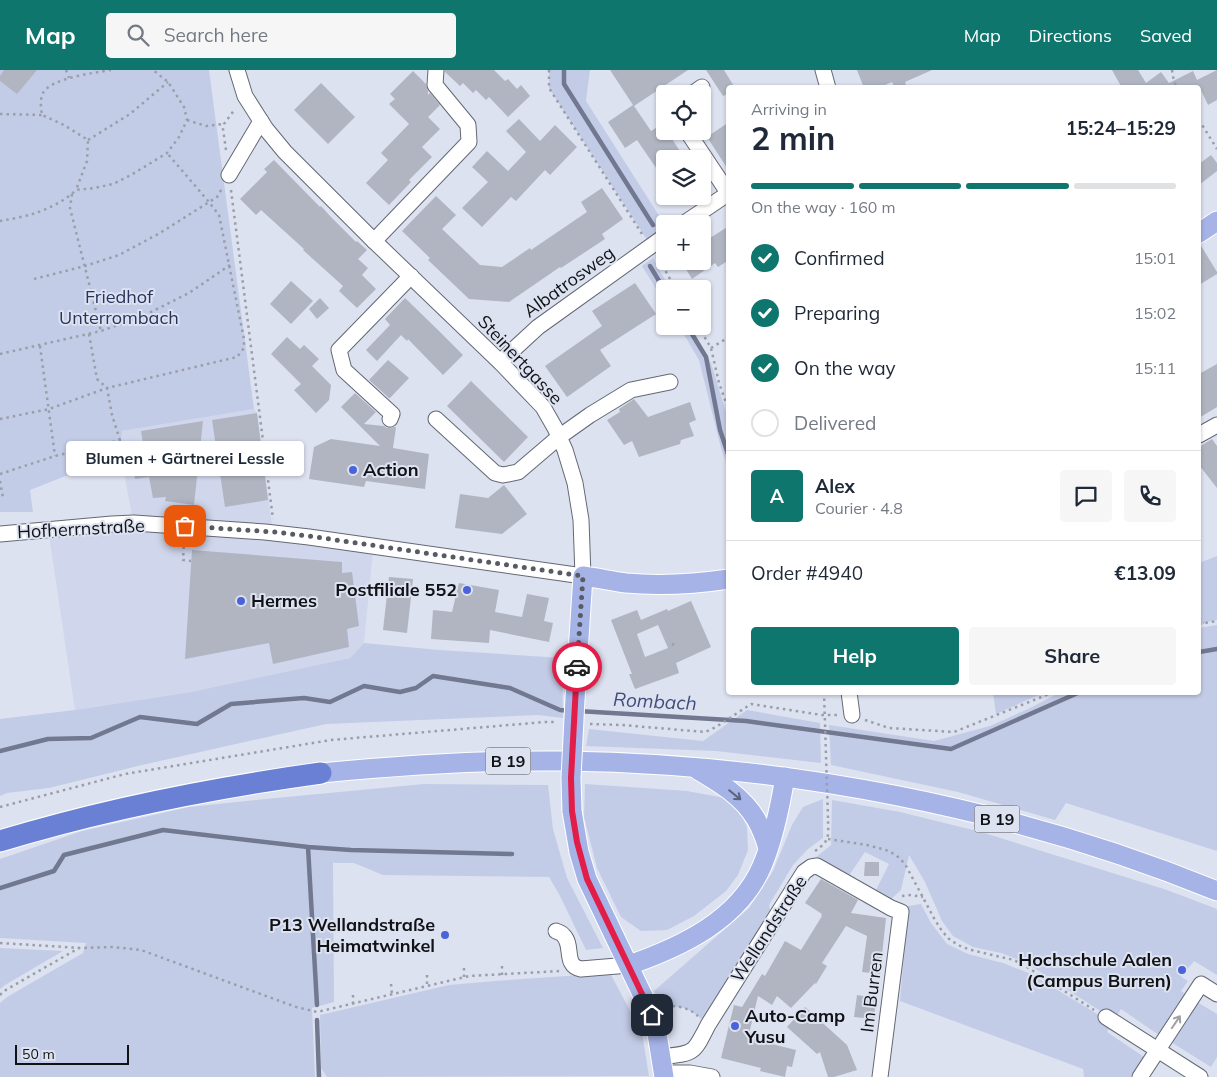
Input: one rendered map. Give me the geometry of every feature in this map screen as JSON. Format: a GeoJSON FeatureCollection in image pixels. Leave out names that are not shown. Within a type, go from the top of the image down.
{"type":"FeatureCollection","features":[{"type":"Feature","properties":{"kind":"highway","name":"B 19"},"geometry":{"type":"LineString","coordinates":[[0,840],[144,803],[203,791],[321,773]]}},
{"type":"Feature","properties":{"kind":"main road"},"geometry":{"type":"LineString","coordinates":[[1201,232],[1217,221]]}},
{"type":"Feature","properties":{"kind":"main road"},"geometry":{"type":"LineString","coordinates":[[583,576],[571,778],[572,811],[579,852],[587,879],[655,1021],[663,1069]]}},
{"type":"Feature","properties":{"kind":"main road","name":"Hofherrnstraße"},"geometry":{"type":"LineString","coordinates":[[583,576],[627,583],[705,583],[726,580]]}},
{"type":"Feature","properties":{"kind":"main road","name":"B 19"},"geometry":{"type":"LineString","coordinates":[[321,773],[442,763],[502,761],[607,762],[695,768],[785,778],[837,785],[914,800],[1027,827],[1107,851],[1217,891]]}},
{"type":"Feature","properties":{"kind":"main road"},"geometry":{"type":"LineString","coordinates":[[695,768],[723,786],[744,803],[756,819],[768,848]]}},
{"type":"Feature","properties":{"kind":"main road"},"geometry":{"type":"LineString","coordinates":[[629,966],[691,939],[724,915],[744,896],[762,866],[780,808],[785,778]]}},
{"type":"Feature","properties":{"kind":"street","name":"Steinertgasse"},"geometry":{"type":"LineString","coordinates":[[237,70],[245,96],[260,121],[285,152],[500,362],[543,407],[560,437],[575,483],[581,520],[583,576]]}},
{"type":"Feature","properties":{"kind":"street"},"geometry":{"type":"LineString","coordinates":[[374,241],[469,142],[468,125],[435,85],[436,70]]}},
{"type":"Feature","properties":{"kind":"street"},"geometry":{"type":"LineString","coordinates":[[823,70],[827,85]]}},
{"type":"Feature","properties":{"kind":"street"},"geometry":{"type":"LineString","coordinates":[[229,175],[260,121]]}},
{"type":"Feature","properties":{"kind":"street"},"geometry":{"type":"LineString","coordinates":[[693,140],[726,190]]}},
{"type":"Feature","properties":{"kind":"street"},"geometry":{"type":"LineString","coordinates":[[697,215],[726,196]]}},
{"type":"Feature","properties":{"kind":"street","name":"Albatrosweg"},"geometry":{"type":"LineString","coordinates":[[500,362],[538,327],[656,242]]}},
{"type":"Feature","properties":{"kind":"street"},"geometry":{"type":"LineString","coordinates":[[390,419],[392,414],[344,370],[339,350],[411,276]]}},
{"type":"Feature","properties":{"kind":"street"},"geometry":{"type":"LineString","coordinates":[[436,419],[495,473],[503,475],[518,472],[590,415],[630,390],[670,382]]}},
{"type":"Feature","properties":{"kind":"street"},"geometry":{"type":"LineString","coordinates":[[1201,434],[1217,425]]}},
{"type":"Feature","properties":{"kind":"street","name":"Hofherrnstraße"},"geometry":{"type":"LineString","coordinates":[[0,534],[112,524],[185,526],[274,532],[583,576]]}},
{"type":"Feature","properties":{"kind":"street"},"geometry":{"type":"LineString","coordinates":[[849,695],[852,716]]}},
{"type":"Feature","properties":{"kind":"street","name":"Wellandstraße"},"geometry":{"type":"LineString","coordinates":[[691,1052],[698,1045],[708,1025],[804,872],[811,867],[817,866],[822,868],[901,912]]}},
{"type":"Feature","properties":{"kind":"street","name":"Im Burren"},"geometry":{"type":"LineString","coordinates":[[880,1077],[901,912]]}},
{"type":"Feature","properties":{"kind":"street"},"geometry":{"type":"LineString","coordinates":[[556,931],[563,934],[567,940],[570,962],[576,968],[629,966]]}},
{"type":"Feature","properties":{"kind":"street"},"geometry":{"type":"LineString","coordinates":[[1140,1077],[1201,984],[1217,994]]}},
{"type":"Feature","properties":{"kind":"street"},"geometry":{"type":"LineString","coordinates":[[1106,1017],[1200,1077]]}},
{"type":"Feature","properties":{"kind":"street"},"geometry":{"type":"LineString","coordinates":[[663,1069],[684,1054],[691,1052],[693,1073]]}},
{"type":"Feature","properties":{"kind":"street"},"geometry":{"type":"LineString","coordinates":[[663,1069],[712,1077]]}},
{"type":"Feature","properties":{"kind":"path"},"geometry":{"type":"LineString","coordinates":[[66,70],[69,78]]}},
{"type":"Feature","properties":{"kind":"path"},"geometry":{"type":"LineString","coordinates":[[42,115],[42,96],[45,90],[54,83],[69,78],[111,70]]}},
{"type":"Feature","properties":{"kind":"path"},"geometry":{"type":"LineString","coordinates":[[76,190],[113,184],[131,175],[167,153],[179,137],[187,120],[184,107],[168,82],[153,70]]}},
{"type":"Feature","properties":{"kind":"path"},"geometry":{"type":"LineString","coordinates":[[549,70],[549,88],[671,280]]}},
{"type":"Feature","properties":{"kind":"path"},"geometry":{"type":"LineString","coordinates":[[1172,70],[1176,85]]}},
{"type":"Feature","properties":{"kind":"path"},"geometry":{"type":"LineString","coordinates":[[88,140],[130,114],[168,82]]}},
{"type":"Feature","properties":{"kind":"path"},"geometry":{"type":"LineString","coordinates":[[245,96],[223,128],[274,532]]}},
{"type":"Feature","properties":{"kind":"path"},"geometry":{"type":"LineString","coordinates":[[0,114],[42,115],[64,125],[88,140]]}},
{"type":"Feature","properties":{"kind":"path"},"geometry":{"type":"LineString","coordinates":[[187,120],[206,126],[224,124]]}},
{"type":"Feature","properties":{"kind":"path"},"geometry":{"type":"LineString","coordinates":[[1201,123],[1217,149]]}},
{"type":"Feature","properties":{"kind":"path"},"geometry":{"type":"LineString","coordinates":[[0,221],[35,213],[72,194],[76,190],[87,161],[88,140]]}},
{"type":"Feature","properties":{"kind":"path"},"geometry":{"type":"LineString","coordinates":[[0,419],[49,410],[107,388],[237,357],[244,348],[244,339],[219,215],[167,153]]}},
{"type":"Feature","properties":{"kind":"path"},"geometry":{"type":"LineString","coordinates":[[34,279],[119,255],[160,234],[217,197],[229,175]]}},
{"type":"Feature","properties":{"kind":"path"},"geometry":{"type":"LineString","coordinates":[[72,194],[70,208],[101,331]]}},
{"type":"Feature","properties":{"kind":"path"},"geometry":{"type":"LineString","coordinates":[[0,354],[101,331],[143,316],[189,293],[230,265]]}},
{"type":"Feature","properties":{"kind":"path"},"geometry":{"type":"LineString","coordinates":[[89,334],[97,379],[107,388],[112,415],[124,453]]}},
{"type":"Feature","properties":{"kind":"path"},"geometry":{"type":"LineString","coordinates":[[703,335],[711,348],[719,383],[726,403]]}},
{"type":"Feature","properties":{"kind":"path"},"geometry":{"type":"LineString","coordinates":[[711,348],[726,339]]}},
{"type":"Feature","properties":{"kind":"path"},"geometry":{"type":"LineString","coordinates":[[40,346],[55,456]]}},
{"type":"Feature","properties":{"kind":"path"},"geometry":{"type":"LineString","coordinates":[[0,474],[55,456],[121,440]]}},
{"type":"Feature","properties":{"kind":"path"},"geometry":{"type":"LineString","coordinates":[[0,481],[3,498]]}},
{"type":"Feature","properties":{"kind":"path"},"geometry":{"type":"LineString","coordinates":[[185,526],[183,560],[191,561]]}},
{"type":"Feature","properties":{"kind":"path"},"geometry":{"type":"LineString","coordinates":[[1201,620],[1204,623]]}},
{"type":"Feature","properties":{"kind":"path"},"geometry":{"type":"LineString","coordinates":[[1201,624],[1217,621]]}},
{"type":"Feature","properties":{"kind":"path"},"geometry":{"type":"LineString","coordinates":[[672,645],[676,642]]}},
{"type":"Feature","properties":{"kind":"path"},"geometry":{"type":"LineString","coordinates":[[824,695],[828,818]]}},
{"type":"Feature","properties":{"kind":"path"},"geometry":{"type":"LineString","coordinates":[[584,723],[705,732],[716,727],[750,704],[822,715],[852,716],[889,728],[954,732],[1046,695]]}},
{"type":"Feature","properties":{"kind":"path"},"geometry":{"type":"LineString","coordinates":[[0,808],[125,774],[330,740],[564,722]]}},
{"type":"Feature","properties":{"kind":"path"},"geometry":{"type":"LineString","coordinates":[[828,839],[867,845],[896,855],[905,864],[935,920],[950,940],[962,947],[1014,960],[1106,1017]]}},
{"type":"Feature","properties":{"kind":"path"},"geometry":{"type":"LineString","coordinates":[[0,943],[142,950],[296,1007],[316,1012],[464,977],[556,972],[576,968]]}},
{"type":"Feature","properties":{"kind":"path"},"geometry":{"type":"LineString","coordinates":[[0,995],[81,948]]}},
{"type":"Feature","properties":{"kind":"path"},"geometry":{"type":"LineString","coordinates":[[502,966],[502,975]]}},
{"type":"Feature","properties":{"kind":"path"},"geometry":{"type":"LineString","coordinates":[[464,968],[464,977]]}},
{"type":"Feature","properties":{"kind":"path"},"geometry":{"type":"LineString","coordinates":[[427,975],[427,986]]}},
{"type":"Feature","properties":{"kind":"path"},"geometry":{"type":"LineString","coordinates":[[391,984],[392,995]]}},
{"type":"Feature","properties":{"kind":"path"},"geometry":{"type":"LineString","coordinates":[[352,1004],[353,994]]}},
{"type":"Feature","properties":{"kind":"path"},"geometry":{"type":"LineString","coordinates":[[648,1006],[686,1008],[694,1012],[708,1025]]}},
{"type":"Feature","properties":{"kind":"shaded area"},"geometry":{"type":"Polygon","coordinates":[[[254,409],[257,413],[272,525],[132,516],[125,478],[124,453],[121,440],[122,431],[254,409]]]}},
{"type":"Feature","properties":{"kind":"shaded area"},"geometry":{"type":"Polygon","coordinates":[[[134,528],[279,540],[373,551],[364,643],[350,658],[191,692],[75,710],[49,535],[134,528]]]}},
{"type":"Feature","properties":{"kind":"green space","name":"Friedhof Unterrombach"},"geometry":{"type":"Polygon","coordinates":[[[0,70],[209,70],[254,409],[122,431],[121,441],[124,453],[30,490],[33,512],[0,512],[0,70]]]}},
{"type":"Feature","properties":{"kind":"green space"},"geometry":{"type":"Polygon","coordinates":[[[549,70],[590,70],[586,101],[659,215],[656,215],[656,242],[651,246],[549,88],[549,70]]]}},
{"type":"Feature","properties":{"kind":"green space"},"geometry":{"type":"Polygon","coordinates":[[[653,258],[656,263],[656,270],[660,270],[665,280],[656,280],[656,289],[642,266],[653,258]]]}},
{"type":"Feature","properties":{"kind":"green space"},"geometry":{"type":"Polygon","coordinates":[[[684,335],[696,335],[711,363],[726,412],[726,462],[699,360],[684,335]]]}},
{"type":"Feature","properties":{"kind":"green space"},"geometry":{"type":"Polygon","coordinates":[[[1217,556],[1217,620],[1201,624],[1201,562],[1217,556]]]}},
{"type":"Feature","properties":{"kind":"green space"},"geometry":{"type":"Polygon","coordinates":[[[1217,625],[1217,851],[1066,803],[1055,820],[958,792],[831,765],[829,725],[934,741],[990,726],[1055,695],[1201,695],[1201,628],[1217,625]]]}},
{"type":"Feature","properties":{"kind":"green space"},"geometry":{"type":"Polygon","coordinates":[[[364,643],[562,658],[563,718],[538,715],[326,724],[49,788],[7,793],[0,796],[0,719],[75,710],[191,692],[350,658],[364,643]]]}},
{"type":"Feature","properties":{"kind":"green space"},"geometry":{"type":"Polygon","coordinates":[[[993,695],[1039,695],[996,714],[993,695]]]}},
{"type":"Feature","properties":{"kind":"green space"},"geometry":{"type":"Polygon","coordinates":[[[747,710],[820,723],[821,763],[716,751],[586,746],[589,729],[703,741],[747,710]]]}},
{"type":"Feature","properties":{"kind":"green space"},"geometry":{"type":"Polygon","coordinates":[[[424,784],[548,785],[553,829],[567,878],[603,948],[586,950],[549,877],[383,875],[354,863],[333,862],[334,1002],[312,1008],[315,1077],[0,1077],[0,1003],[7,997],[83,953],[86,943],[0,938],[0,859],[82,831],[189,807],[424,784]]]}},
{"type":"Feature","properties":{"kind":"green space"},"geometry":{"type":"Polygon","coordinates":[[[585,784],[687,791],[725,798],[738,808],[747,827],[748,850],[738,875],[726,891],[694,916],[667,930],[641,931],[621,917],[597,868],[584,817],[585,784]]]}},
{"type":"Feature","properties":{"kind":"green space"},"geometry":{"type":"Polygon","coordinates":[[[823,799],[823,838],[808,849],[793,865],[769,905],[773,920],[708,1025],[687,1009],[662,1007],[654,991],[749,908],[773,871],[792,825],[803,807],[823,799]]]}},
{"type":"Feature","properties":{"kind":"green space"},"geometry":{"type":"Polygon","coordinates":[[[832,800],[900,812],[981,832],[1167,890],[1217,909],[1217,975],[1194,961],[1181,977],[1188,981],[1181,991],[1185,994],[1159,1035],[1121,1009],[1114,1020],[1025,962],[1001,953],[973,947],[953,936],[942,921],[925,882],[909,855],[901,890],[889,901],[875,892],[889,864],[865,852],[848,877],[815,858],[831,845],[832,800]]]}},
{"type":"Feature","properties":{"kind":"green space"},"geometry":{"type":"Polygon","coordinates":[[[921,904],[931,923],[947,944],[968,954],[1003,963],[1031,974],[1112,1023],[1107,1032],[1144,1057],[1131,1077],[1084,1077],[1083,1069],[900,1001],[908,906],[921,904]]]}},
{"type":"Feature","properties":{"kind":"green space"},"geometry":{"type":"Polygon","coordinates":[[[0,948],[63,951],[0,989],[0,948]]]}},
{"type":"Feature","properties":{"kind":"green space"},"geometry":{"type":"Polygon","coordinates":[[[610,973],[642,1033],[649,1076],[327,1077],[321,1068],[320,1015],[449,985],[610,973]]]}},
{"type":"Feature","properties":{"kind":"green space"},"geometry":{"type":"Polygon","coordinates":[[[1197,1002],[1217,1014],[1217,1057],[1211,1067],[1171,1042],[1197,1002]]]}},
{"type":"Feature","properties":{"kind":"building"},"geometry":{"type":"Polygon","coordinates":[[[4,70],[37,70],[17,94],[0,81],[0,76],[4,70]]]}},
{"type":"Feature","properties":{"kind":"building"},"geometry":{"type":"Polygon","coordinates":[[[445,70],[494,70],[505,81],[508,79],[517,89],[521,85],[530,96],[508,117],[489,97],[486,100],[476,90],[473,93],[463,83],[460,86],[445,70]]]}},
{"type":"Feature","properties":{"kind":"building"},"geometry":{"type":"Polygon","coordinates":[[[610,70],[688,70],[666,85],[656,85],[656,91],[634,106],[651,131],[656,128],[656,140],[673,140],[679,150],[656,150],[656,168],[637,140],[625,148],[608,122],[633,105],[610,70]]]}},
{"type":"Feature","properties":{"kind":"building"},"geometry":{"type":"Polygon","coordinates":[[[706,70],[724,70],[733,85],[726,85],[726,94],[723,96],[706,70]]]}},
{"type":"Feature","properties":{"kind":"building"},"geometry":{"type":"Polygon","coordinates":[[[857,70],[932,70],[905,82],[906,85],[894,85],[892,82],[885,85],[863,85],[857,70]]]}},
{"type":"Feature","properties":{"kind":"building"},"geometry":{"type":"Polygon","coordinates":[[[1112,70],[1138,70],[1146,83],[1161,72],[1169,83],[1193,71],[1197,80],[1217,70],[1217,100],[1208,105],[1201,90],[1201,85],[1120,85],[1112,70]]]}},
{"type":"Feature","properties":{"kind":"building"},"geometry":{"type":"Polygon","coordinates":[[[413,71],[426,84],[428,95],[430,93],[440,105],[428,117],[440,129],[422,147],[432,157],[409,180],[411,182],[389,205],[366,183],[388,160],[381,153],[409,124],[389,104],[395,99],[390,94],[413,71]]]}},
{"type":"Feature","properties":{"kind":"building"},"geometry":{"type":"Polygon","coordinates":[[[321,83],[355,117],[328,144],[294,110],[321,83]]]}},
{"type":"Feature","properties":{"kind":"building"},"geometry":{"type":"Polygon","coordinates":[[[519,119],[540,141],[555,125],[577,147],[550,175],[545,170],[516,201],[511,197],[482,227],[462,208],[488,182],[472,167],[487,151],[508,171],[526,152],[506,131],[519,119]]]}},
{"type":"Feature","properties":{"kind":"building"},"geometry":{"type":"Polygon","coordinates":[[[726,124],[726,166],[709,140],[711,140],[711,134],[726,124]]]}},
{"type":"Feature","properties":{"kind":"building"},"geometry":{"type":"Polygon","coordinates":[[[1211,155],[1217,163],[1217,171],[1201,183],[1201,162],[1211,155]]]}},
{"type":"Feature","properties":{"kind":"building"},"geometry":{"type":"Polygon","coordinates":[[[274,160],[356,242],[367,250],[358,259],[368,268],[362,275],[376,289],[357,308],[339,291],[343,286],[304,249],[261,210],[256,215],[240,199],[267,172],[264,169],[274,160]]]}},
{"type":"Feature","properties":{"kind":"building"},"geometry":{"type":"Polygon","coordinates":[[[602,188],[623,219],[602,234],[605,239],[509,302],[469,299],[428,260],[430,258],[402,231],[436,196],[456,215],[442,229],[480,265],[502,267],[587,212],[581,202],[602,188]]]}},
{"type":"Feature","properties":{"kind":"building"},"geometry":{"type":"Polygon","coordinates":[[[726,228],[726,262],[718,267],[715,263],[711,266],[711,237],[726,228]]]}},
{"type":"Feature","properties":{"kind":"building"},"geometry":{"type":"Polygon","coordinates":[[[1201,246],[1217,272],[1217,274],[1201,284],[1201,246]]]}},
{"type":"Feature","properties":{"kind":"building"},"geometry":{"type":"Polygon","coordinates":[[[686,270],[705,270],[692,279],[686,270]]]}},
{"type":"Feature","properties":{"kind":"building"},"geometry":{"type":"Polygon","coordinates":[[[291,281],[313,301],[291,324],[270,304],[291,281]]]}},
{"type":"Feature","properties":{"kind":"building"},"geometry":{"type":"Polygon","coordinates":[[[635,283],[656,314],[600,350],[611,366],[567,397],[545,366],[602,326],[592,311],[635,283]]]}},
{"type":"Feature","properties":{"kind":"building"},"geometry":{"type":"Polygon","coordinates":[[[320,298],[329,308],[317,319],[309,309],[320,298]]]}},
{"type":"Feature","properties":{"kind":"building"},"geometry":{"type":"Polygon","coordinates":[[[405,298],[463,355],[443,375],[408,339],[407,341],[401,335],[377,361],[366,350],[390,325],[385,319],[405,298]]]}},
{"type":"Feature","properties":{"kind":"building"},"geometry":{"type":"Polygon","coordinates":[[[287,337],[300,349],[304,345],[319,359],[312,366],[331,385],[329,400],[316,413],[294,390],[301,384],[271,354],[287,337]]]}},
{"type":"Feature","properties":{"kind":"building"},"geometry":{"type":"Polygon","coordinates":[[[388,360],[409,378],[390,398],[369,380],[388,360]]]}},
{"type":"Feature","properties":{"kind":"building"},"geometry":{"type":"Polygon","coordinates":[[[1217,364],[1217,407],[1201,417],[1201,373],[1217,364]]]}},
{"type":"Feature","properties":{"kind":"building"},"geometry":{"type":"Polygon","coordinates":[[[471,381],[528,437],[504,462],[447,406],[471,381]]]}},
{"type":"Feature","properties":{"kind":"building"},"geometry":{"type":"Polygon","coordinates":[[[355,393],[376,412],[364,424],[387,428],[396,427],[393,448],[429,454],[425,489],[366,481],[364,487],[309,479],[314,447],[331,439],[380,446],[341,407],[355,393]]]}},
{"type":"Feature","properties":{"kind":"building"},"geometry":{"type":"Polygon","coordinates":[[[634,399],[648,417],[690,402],[696,420],[689,423],[694,436],[681,440],[680,444],[639,457],[632,441],[624,445],[607,420],[620,412],[619,409],[634,399]]]}},
{"type":"Feature","properties":{"kind":"building"},"geometry":{"type":"Polygon","coordinates":[[[257,413],[268,500],[225,507],[212,420],[257,413]]]}},
{"type":"Feature","properties":{"kind":"building"},"geometry":{"type":"Polygon","coordinates":[[[203,421],[194,505],[165,501],[166,497],[153,498],[149,477],[135,479],[131,452],[144,450],[141,431],[203,421]]]}},
{"type":"Feature","properties":{"kind":"building"},"geometry":{"type":"Polygon","coordinates":[[[1212,439],[1217,446],[1217,488],[1201,468],[1201,446],[1212,439]]]}},
{"type":"Feature","properties":{"kind":"building"},"geometry":{"type":"Polygon","coordinates":[[[504,485],[527,514],[502,534],[455,528],[460,494],[488,498],[504,485]]]}},
{"type":"Feature","properties":{"kind":"building"},"geometry":{"type":"Polygon","coordinates":[[[192,550],[342,562],[342,573],[352,572],[359,626],[347,629],[349,647],[273,664],[269,643],[185,659],[192,550]]]}},
{"type":"Feature","properties":{"kind":"building"},"geometry":{"type":"Polygon","coordinates":[[[389,577],[413,579],[407,633],[383,630],[389,577]]]}},
{"type":"Feature","properties":{"kind":"building"},"geometry":{"type":"Polygon","coordinates":[[[459,583],[499,590],[495,612],[522,617],[527,594],[549,598],[544,621],[553,623],[549,642],[490,630],[489,643],[431,639],[433,610],[452,612],[459,583]]]}},
{"type":"Feature","properties":{"kind":"building"},"geometry":{"type":"Polygon","coordinates":[[[691,601],[711,647],[676,663],[679,673],[635,689],[629,674],[632,674],[611,620],[637,610],[641,620],[667,609],[668,611],[691,601]],[[658,625],[637,634],[645,657],[668,648],[658,625]]]}},
{"type":"Feature","properties":{"kind":"building"},"geometry":{"type":"Polygon","coordinates":[[[865,862],[879,862],[879,876],[864,876],[865,862]]]}},
{"type":"Feature","properties":{"kind":"building"},"geometry":{"type":"Polygon","coordinates":[[[821,879],[858,900],[851,913],[886,918],[880,974],[862,972],[867,936],[846,926],[822,963],[827,966],[816,984],[791,1008],[777,996],[772,1005],[758,996],[748,1038],[796,1050],[792,1067],[787,1066],[785,1077],[760,1071],[761,1068],[721,1058],[734,1005],[742,1007],[762,974],[765,976],[785,941],[801,950],[822,916],[822,914],[805,903],[821,879]]]}},
{"type":"Feature","properties":{"kind":"building"},"geometry":{"type":"Polygon","coordinates":[[[857,995],[876,998],[874,1019],[854,1017],[857,995]]]}},
{"type":"Feature","properties":{"kind":"building"},"geometry":{"type":"Polygon","coordinates":[[[805,1007],[847,1045],[857,1070],[828,1077],[820,1052],[817,1054],[787,1027],[805,1007]]]}},
{"type":"Feature","properties":{"kind":"waterway"},"geometry":{"type":"LineString","coordinates":[[564,70],[564,84],[653,225]]}},
{"type":"Feature","properties":{"kind":"waterway"},"geometry":{"type":"LineString","coordinates":[[650,266],[658,280]]}},
{"type":"Feature","properties":{"kind":"waterway"},"geometry":{"type":"LineString","coordinates":[[693,335],[706,357],[720,430],[726,448]]}},
{"type":"Feature","properties":{"kind":"waterway","name":"Rombach"},"geometry":{"type":"LineString","coordinates":[[1201,652],[1217,649]]}},
{"type":"Feature","properties":{"kind":"waterway","name":"Rombach"},"geometry":{"type":"LineString","coordinates":[[0,751],[48,739],[91,738],[140,717],[197,724],[231,704],[304,698],[330,702],[364,686],[400,692],[416,688],[433,676],[510,688],[560,710],[570,711]]}},
{"type":"Feature","properties":{"kind":"waterway","name":"Rombach"},"geometry":{"type":"LineString","coordinates":[[578,711],[746,721],[951,749],[1073,695]]}},
{"type":"Feature","properties":{"kind":"waterway"},"geometry":{"type":"LineString","coordinates":[[0,888],[54,871],[64,855],[163,830],[308,847],[351,850],[512,854]]}},
{"type":"Feature","properties":{"kind":"waterway"},"geometry":{"type":"LineString","coordinates":[[308,847],[317,1005]]}},
{"type":"Feature","properties":{"kind":"waterway"},"geometry":{"type":"LineString","coordinates":[[317,1020],[319,1077]]}},
{"type":"Feature","properties":{"kind":"way so far"},"geometry":{"type":"LineString","coordinates":[[185,526],[309,536],[583,576],[577,667]]}},
{"type":"Feature","properties":{"kind":"place","name":"Action"},"geometry":{"type":"Point","coordinates":[353,470]}},
{"type":"Feature","properties":{"kind":"place","name":"Blumen + Gärtnerei Lessle"},"geometry":{"type":"Point","coordinates":[185,526]}},
{"type":"Feature","properties":{"kind":"place","name":"Postfiliale 552"},"geometry":{"type":"Point","coordinates":[467,590]}},
{"type":"Feature","properties":{"kind":"place","name":"Hermes"},"geometry":{"type":"Point","coordinates":[241,601]}},
{"type":"Feature","properties":{"kind":"place","name":"P13 Wellandstraße Heimatwinkel"},"geometry":{"type":"Point","coordinates":[445,935]}},
{"type":"Feature","properties":{"kind":"place","name":"Hochschule Aalen (Campus Burren)"},"geometry":{"type":"Point","coordinates":[1182,970]}},
{"type":"Feature","properties":{"kind":"place","name":"Auto-Camp Yusu"},"geometry":{"type":"Point","coordinates":[735,1026]}},
{"type":"Feature","properties":{"kind":"route"},"geometry":{"type":"LineString","coordinates":[[577,667],[571,778],[574,831],[587,879],[652,1015]]}}]}
